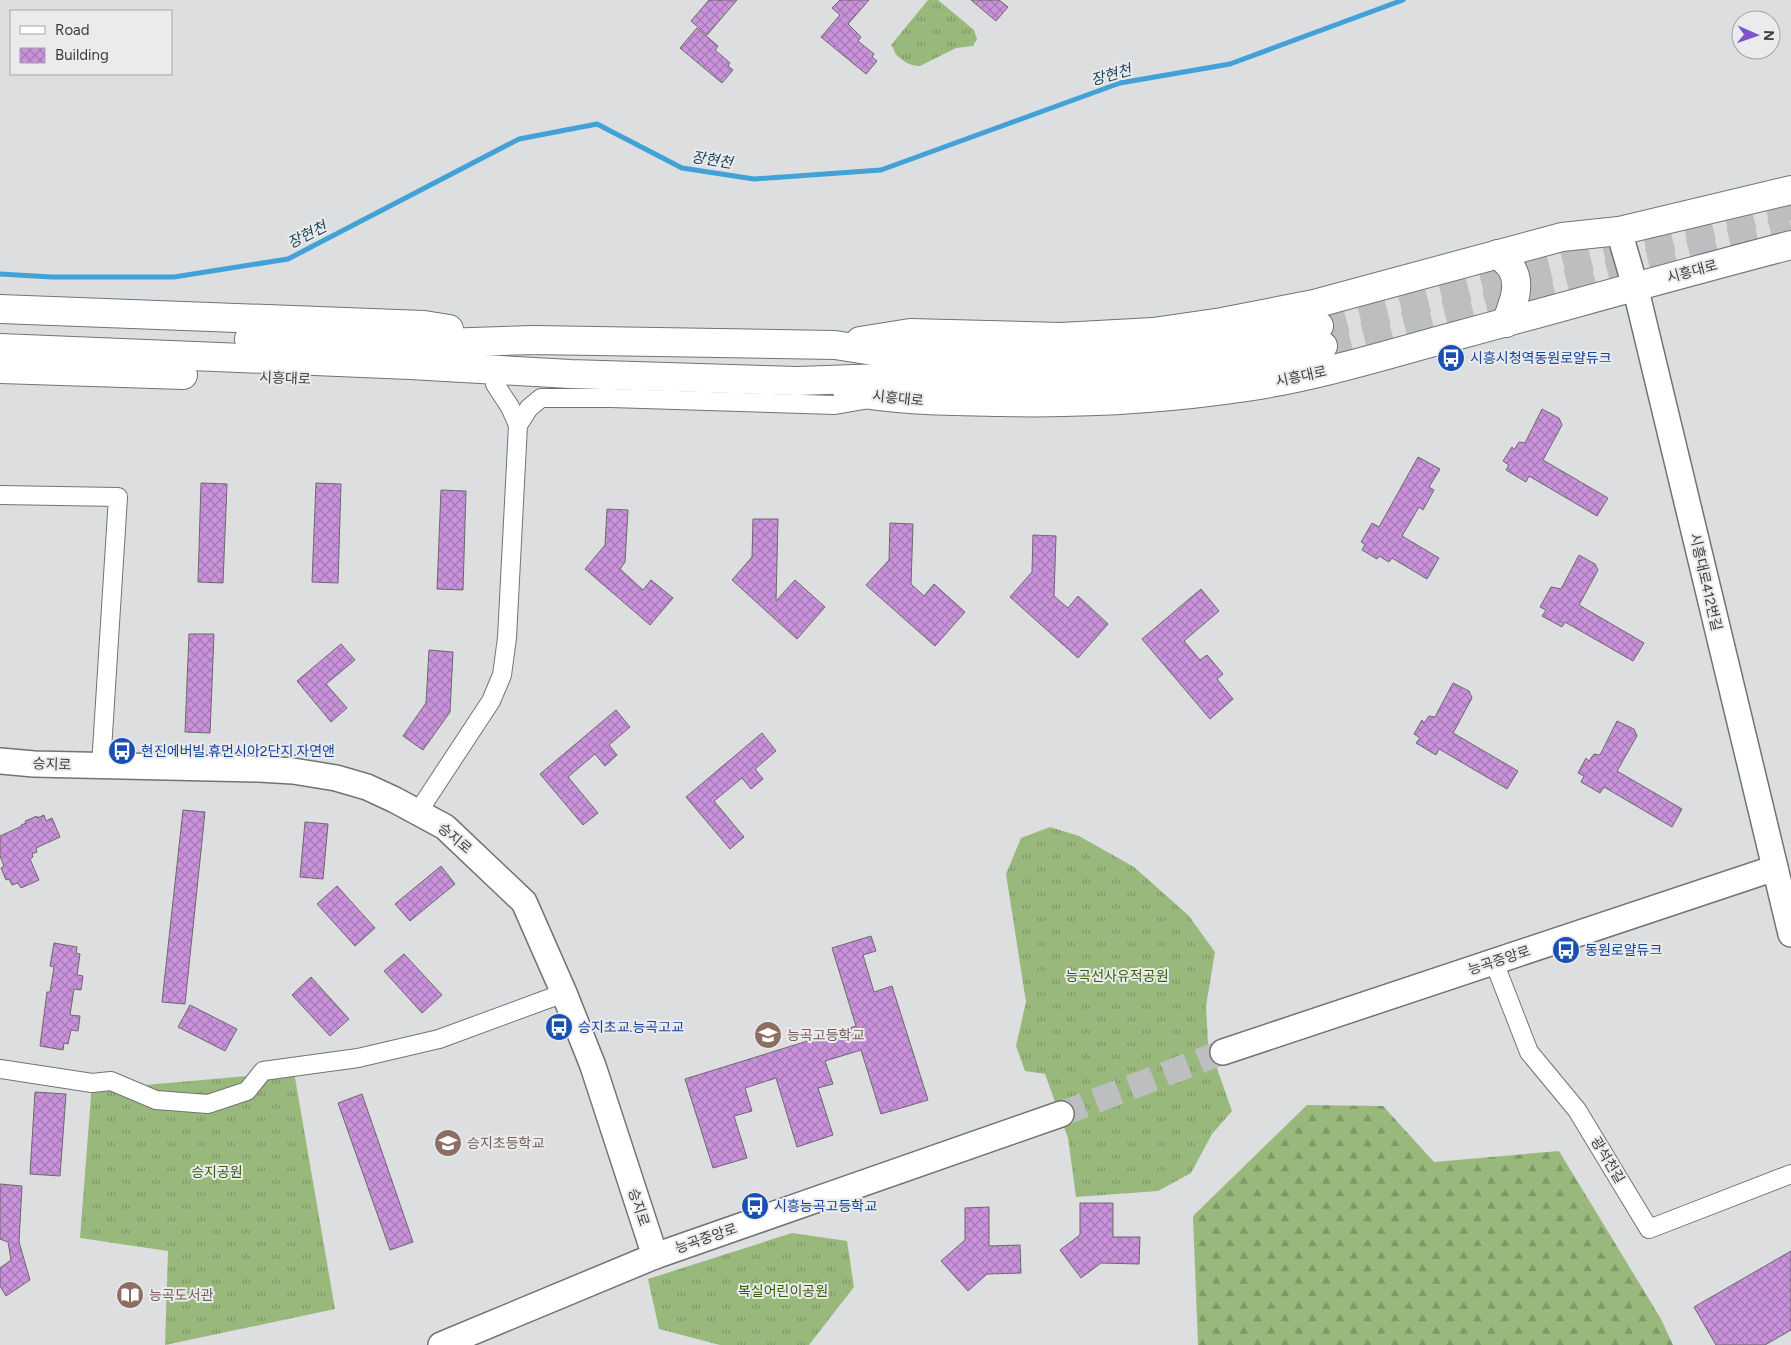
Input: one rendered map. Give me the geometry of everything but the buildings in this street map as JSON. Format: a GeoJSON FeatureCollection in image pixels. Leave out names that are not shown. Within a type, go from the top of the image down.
{"type":"FeatureCollection","features":[{"type":"Feature","properties":{"kind":"main road","name":"시흥대로"},"geometry":{"type":"LineString","coordinates":[[835,344],[910,333],[1061,337],[1154,332],[1222,322],[1314,304],[1562,237],[1620,231],[1791,190]]}},
{"type":"Feature","properties":{"kind":"main road","name":"시흥대로"},"geometry":{"type":"LineString","coordinates":[[796,381],[878,397],[919,401],[1055,403],[1154,399],[1249,387],[1325,372],[1791,245]]}},
{"type":"Feature","properties":{"kind":"main road"},"geometry":{"type":"LineString","coordinates":[[1498,254],[1512,269],[1517,287],[1514,303],[1506,322]]}},
{"type":"Feature","properties":{"kind":"main road","name":"시흥대로"},"geometry":{"type":"LineString","coordinates":[[0,309],[424,325],[534,340]]}},
{"type":"Feature","properties":{"kind":"main road","name":"시흥대로"},"geometry":{"type":"LineString","coordinates":[[0,332],[411,344],[534,340],[835,344],[911,357],[1083,357],[1191,349],[1249,341],[1321,336],[1252,362],[1182,372],[1083,377],[796,381],[570,374],[410,364],[0,348]]}},
{"type":"Feature","properties":{"kind":"main road","name":"시흥대로"},"geometry":{"type":"LineString","coordinates":[[0,368],[495,384],[570,374]]}},
{"type":"Feature","properties":{"kind":"street","name":"시흥대로412번길"},"geometry":{"type":"LineString","coordinates":[[1620,231],[1635,286],[1791,934]]}},
{"type":"Feature","properties":{"kind":"street"},"geometry":{"type":"LineString","coordinates":[[418,812],[491,701],[502,675],[507,638],[518,425],[510,407],[495,384]]}},
{"type":"Feature","properties":{"kind":"street"},"geometry":{"type":"LineString","coordinates":[[518,425],[529,408],[541,398],[611,398],[834,405],[878,397]]}},
{"type":"Feature","properties":{"kind":"street"},"geometry":{"type":"LineString","coordinates":[[0,495],[118,497],[100,766]]}},
{"type":"Feature","properties":{"kind":"street","name":"승지로"},"geometry":{"type":"LineString","coordinates":[[0,761],[34,764],[293,771],[336,778],[368,787],[445,827],[524,902],[564,993],[593,1066],[655,1256]]}},
{"type":"Feature","properties":{"kind":"street","name":"능곡중앙로"},"geometry":{"type":"LineString","coordinates":[[1223,1052],[1775,868]]}},
{"type":"Feature","properties":{"kind":"street","name":"광석천길"},"geometry":{"type":"LineString","coordinates":[[1494,962],[1529,1052],[1577,1110],[1649,1229],[1791,1174]]}},
{"type":"Feature","properties":{"kind":"street"},"geometry":{"type":"LineString","coordinates":[[0,1069],[92,1082],[110,1081],[156,1100],[208,1104],[247,1091],[262,1071],[358,1058],[439,1039],[564,993]]}},
{"type":"Feature","properties":{"kind":"street","name":"능곡중앙로"},"geometry":{"type":"LineString","coordinates":[[440,1345],[655,1256],[1061,1114]]}},
{"type":"Feature","properties":{"kind":"green space"},"geometry":{"type":"Polygon","coordinates":[[[928,0],[938,0],[974,30],[977,39],[973,46],[956,48],[920,66],[913,65],[900,58],[891,45],[928,0]]]}},
{"type":"Feature","properties":{"kind":"green space","name":"능곡선사유적공원"},"geometry":{"type":"Polygon","coordinates":[[[1050,827],[1079,836],[1134,867],[1189,916],[1215,952],[1206,1006],[1208,1043],[1232,1111],[1212,1134],[1191,1173],[1158,1191],[1076,1197],[1068,1138],[1045,1074],[1025,1071],[1016,1046],[1026,1002],[1006,874],[1021,838],[1050,827]]]}},
{"type":"Feature","properties":{"kind":"green space","name":"승지공원"},"geometry":{"type":"Polygon","coordinates":[[[294,1072],[335,1309],[165,1345],[168,1251],[80,1238],[92,1083],[111,1088],[294,1072]]]}},
{"type":"Feature","properties":{"kind":"green space"},"geometry":{"type":"Polygon","coordinates":[[[1307,1105],[1383,1106],[1434,1162],[1559,1151],[1661,1319],[1673,1345],[1198,1345],[1193,1216],[1307,1105]]]}},
{"type":"Feature","properties":{"kind":"green space","name":"복실어린이공원"},"geometry":{"type":"Polygon","coordinates":[[[792,1233],[847,1241],[854,1287],[809,1345],[720,1345],[659,1329],[648,1279],[792,1233]]]}},
{"type":"Feature","properties":{"kind":"waterway","name":"장현천"},"geometry":{"type":"LineString","coordinates":[[0,274],[52,277],[174,277],[288,259],[519,139],[597,124],[682,168],[754,179],[881,170],[1120,83],[1230,64],[1403,0]]}},
{"type":"Feature","properties":{"kind":"tunnel"},"geometry":{"type":"LineString","coordinates":[[1319,326],[1791,206]]}},
{"type":"Feature","properties":{"kind":"tunnel"},"geometry":{"type":"LineString","coordinates":[[1323,346],[1791,226]]}},
{"type":"Feature","properties":{"kind":"tunnel"},"geometry":{"type":"LineString","coordinates":[[1061,1114],[1223,1052]]}},
{"type":"Feature","properties":{"kind":"place","name":"시흥시청역동원로얄듀크"},"geometry":{"type":"Point","coordinates":[1451,358]}},
{"type":"Feature","properties":{"kind":"place","name":"현진에버빌.휴먼시아2단지.자연앤"},"geometry":{"type":"Point","coordinates":[122,751]}},
{"type":"Feature","properties":{"kind":"place","name":"동원로얄듀크"},"geometry":{"type":"Point","coordinates":[1566,950]}},
{"type":"Feature","properties":{"kind":"place","name":"승지초교.능곡고교"},"geometry":{"type":"Point","coordinates":[559,1027]}},
{"type":"Feature","properties":{"kind":"place","name":"능곡고등학교"},"geometry":{"type":"Point","coordinates":[768,1035]}},
{"type":"Feature","properties":{"kind":"place","name":"승지초등학교"},"geometry":{"type":"Point","coordinates":[448,1143]}},
{"type":"Feature","properties":{"kind":"place","name":"시흥능곡고등학교"},"geometry":{"type":"Point","coordinates":[755,1206]}},
{"type":"Feature","properties":{"kind":"place","name":"능곡도서관"},"geometry":{"type":"Point","coordinates":[130,1295]}}]}
